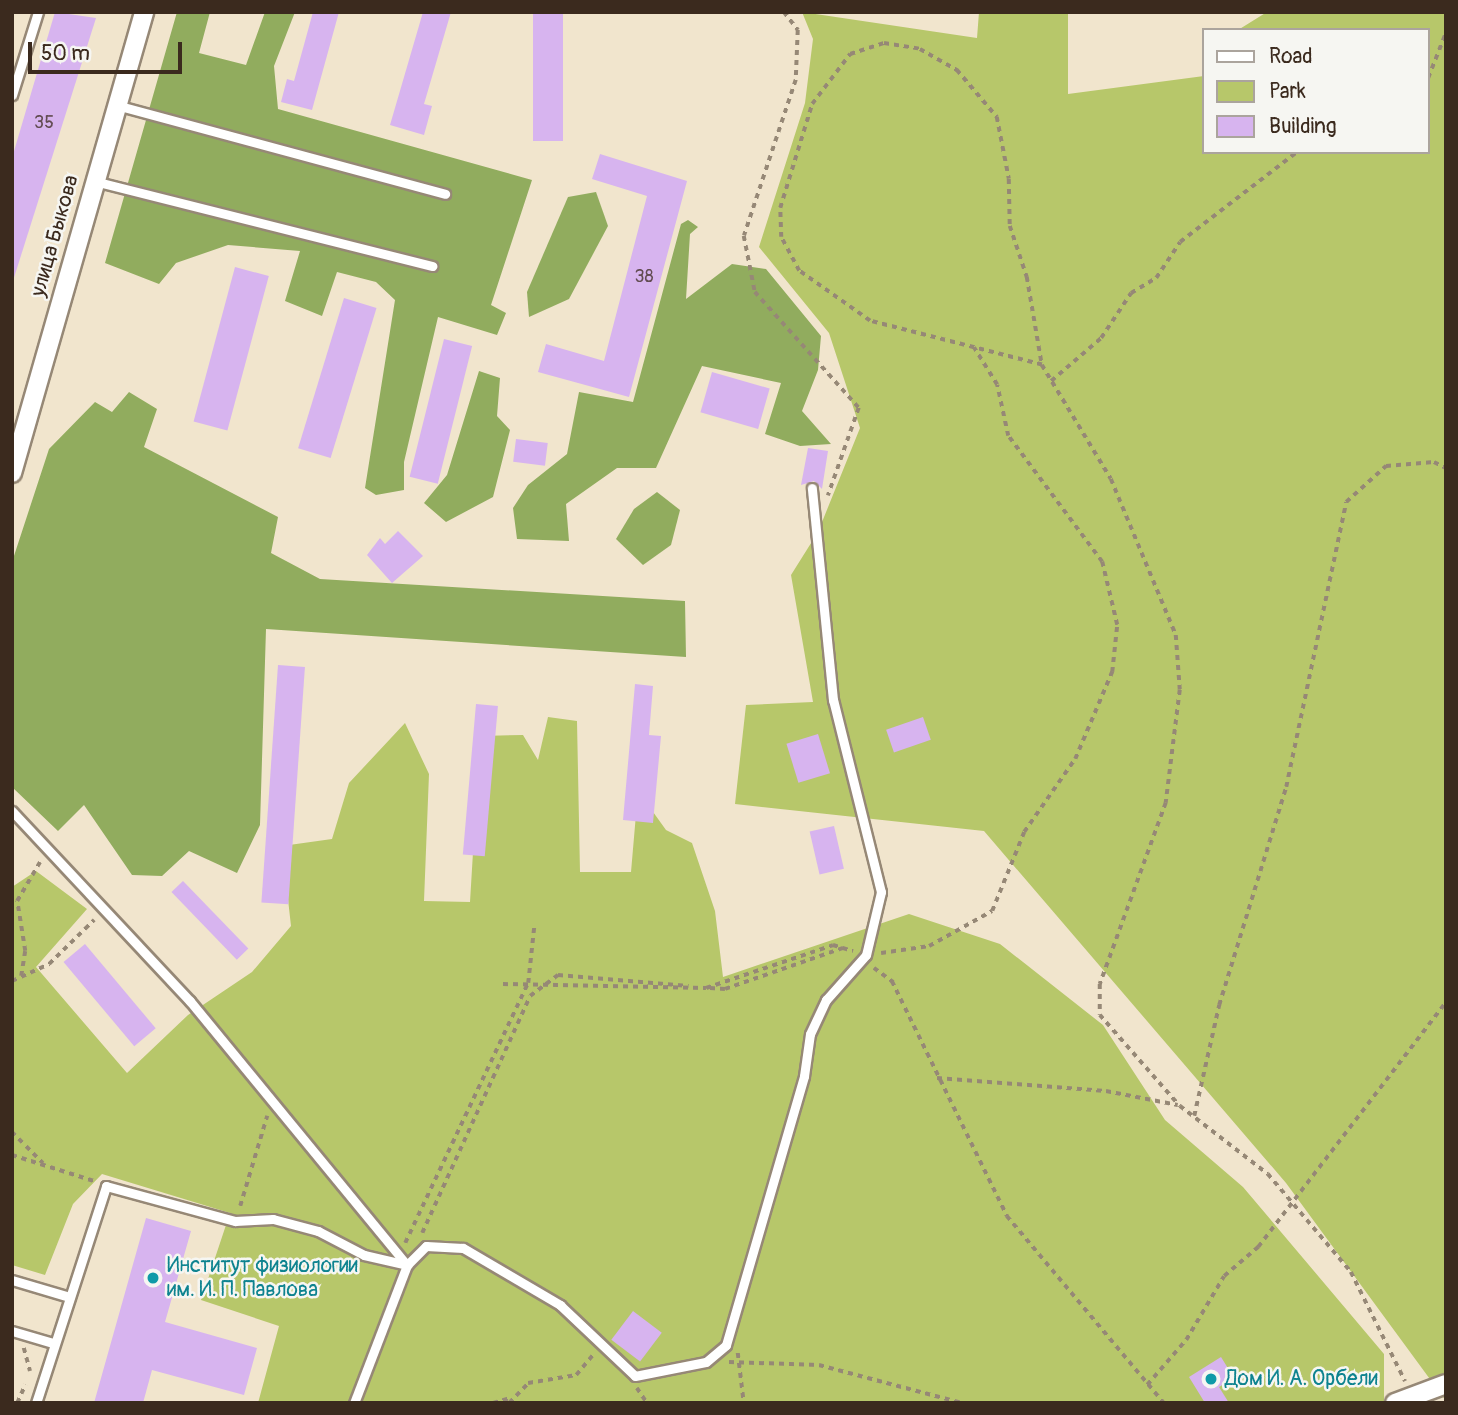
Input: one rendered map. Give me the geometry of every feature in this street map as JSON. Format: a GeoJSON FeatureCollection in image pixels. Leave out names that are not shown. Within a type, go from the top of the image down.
{"type":"FeatureCollection","features":[{"type":"Feature","properties":{"kind":"street","name":"улица Быкова"},"geometry":{"type":"LineString","coordinates":[[12,473],[144,12]]}},
{"type":"Feature","properties":{"kind":"street"},"geometry":{"type":"LineString","coordinates":[[1402,1400],[1446,1384]]}},
{"type":"Feature","properties":{"kind":"lane"},"geometry":{"type":"LineString","coordinates":[[12,95],[38,12]]}},
{"type":"Feature","properties":{"kind":"lane"},"geometry":{"type":"LineString","coordinates":[[116,105],[446,194]]}},
{"type":"Feature","properties":{"kind":"lane"},"geometry":{"type":"LineString","coordinates":[[94,181],[432,266]]}},
{"type":"Feature","properties":{"kind":"lane"},"geometry":{"type":"LineString","coordinates":[[354,1403],[409,1262],[426,1246],[486,1258],[560,1306],[588,1328],[599,1348],[635,1376],[706,1362],[726,1345],[739,1314],[810,1034],[826,1000],[864,957],[881,892],[833,700],[812,488]]}},
{"type":"Feature","properties":{"kind":"lane"},"geometry":{"type":"LineString","coordinates":[[12,811],[105,908],[278,1105],[409,1262]]}},
{"type":"Feature","properties":{"kind":"lane"},"geometry":{"type":"LineString","coordinates":[[36,1403],[66,1296],[107,1186],[235,1221],[273,1219],[409,1262]]}},
{"type":"Feature","properties":{"kind":"lane"},"geometry":{"type":"LineString","coordinates":[[12,1280],[66,1296]]}},
{"type":"Feature","properties":{"kind":"lane"},"geometry":{"type":"LineString","coordinates":[[16,1332],[53,1343]]}},
{"type":"Feature","properties":{"kind":"path"},"geometry":{"type":"LineString","coordinates":[[784,12],[798,30],[796,80],[744,236],[755,292],[859,408],[815,528]]}},
{"type":"Feature","properties":{"kind":"path"},"geometry":{"type":"LineString","coordinates":[[1430,73],[1446,32]]}},
{"type":"Feature","properties":{"kind":"path"},"geometry":{"type":"LineString","coordinates":[[1042,365],[870,321],[799,271],[781,237],[780,208],[798,141],[812,104],[850,54],[884,43],[920,49],[957,70],[997,117],[1009,179],[1010,226],[1027,277],[1042,365],[1111,479],[1176,635],[1180,690],[1166,803],[1100,984],[1100,1015],[1180,1106],[1268,1174],[1351,1272],[1402,1371],[1402,1400]]}},
{"type":"Feature","properties":{"kind":"path"},"geometry":{"type":"LineString","coordinates":[[1051,381],[1101,338],[1131,293],[1156,278],[1180,242],[1294,154]]}},
{"type":"Feature","properties":{"kind":"path"},"geometry":{"type":"LineString","coordinates":[[864,957],[929,946],[992,911],[1024,832],[1075,759],[1112,672],[1117,625],[1102,562],[1008,436],[997,385],[974,348]]}},
{"type":"Feature","properties":{"kind":"path"},"geometry":{"type":"LineString","coordinates":[[1194,1116],[1219,1005],[1286,787],[1346,502],[1386,466],[1434,462],[1446,468]]}},
{"type":"Feature","properties":{"kind":"path"},"geometry":{"type":"LineString","coordinates":[[21,976],[25,951],[17,901],[51,850]]}},
{"type":"Feature","properties":{"kind":"path"},"geometry":{"type":"LineString","coordinates":[[12,981],[49,964],[105,908]]}},
{"type":"Feature","properties":{"kind":"path"},"geometry":{"type":"LineString","coordinates":[[409,1262],[405,1245],[528,983],[534,927]]}},
{"type":"Feature","properties":{"kind":"path"},"geometry":{"type":"LineString","coordinates":[[503,984],[709,988],[833,945],[864,957],[893,982],[1007,1216],[1164,1403]]}},
{"type":"Feature","properties":{"kind":"path"},"geometry":{"type":"LineString","coordinates":[[409,1262],[530,996],[558,975],[709,988]]}},
{"type":"Feature","properties":{"kind":"path"},"geometry":{"type":"LineString","coordinates":[[1147,1385],[1186,1339],[1224,1276],[1258,1247],[1446,1002]]}},
{"type":"Feature","properties":{"kind":"path"},"geometry":{"type":"LineString","coordinates":[[937,1077],[1106,1091],[1180,1106]]}},
{"type":"Feature","properties":{"kind":"path"},"geometry":{"type":"LineString","coordinates":[[235,1221],[256,1140],[278,1105]]}},
{"type":"Feature","properties":{"kind":"path"},"geometry":{"type":"LineString","coordinates":[[12,1132],[44,1164]]}},
{"type":"Feature","properties":{"kind":"path"},"geometry":{"type":"LineString","coordinates":[[12,1155],[107,1186]]}},
{"type":"Feature","properties":{"kind":"path"},"geometry":{"type":"LineString","coordinates":[[739,1314],[737,1362],[744,1403]]}},
{"type":"Feature","properties":{"kind":"path"},"geometry":{"type":"LineString","coordinates":[[16,1332],[31,1370],[17,1403]]}},
{"type":"Feature","properties":{"kind":"path"},"geometry":{"type":"LineString","coordinates":[[509,1403],[528,1383],[576,1375],[599,1348]]}},
{"type":"Feature","properties":{"kind":"path"},"geometry":{"type":"LineString","coordinates":[[706,1362],[819,1364],[962,1403]]}},
{"type":"Feature","properties":{"kind":"path"},"geometry":{"type":"LineString","coordinates":[[493,1403],[513,1398]]}},
{"type":"Feature","properties":{"kind":"green space"},"geometry":{"type":"Polygon","coordinates":[[[177,12],[210,12],[199,53],[246,65],[265,12],[295,12],[274,66],[278,109],[532,180],[491,305],[506,313],[497,335],[438,317],[404,462],[404,490],[376,495],[365,488],[395,300],[376,282],[337,272],[322,316],[285,301],[300,251],[228,245],[176,263],[159,284],[105,263],[177,12]]]}},
{"type":"Feature","properties":{"kind":"green space"},"geometry":{"type":"Polygon","coordinates":[[[802,12],[977,38],[979,12],[1068,12],[1068,94],[1202,76],[1202,154],[1430,154],[1430,28],[1241,28],[1267,12],[1446,12],[1446,1401],[1286,1183],[984,831],[735,804],[746,705],[813,702],[791,575],[818,532],[860,428],[829,333],[759,247],[805,103],[813,39],[802,12]]]}},
{"type":"Feature","properties":{"kind":"green space"},"geometry":{"type":"Polygon","coordinates":[[[596,192],[608,226],[569,299],[529,317],[527,292],[568,197],[596,192]]]}},
{"type":"Feature","properties":{"kind":"green space"},"geometry":{"type":"Polygon","coordinates":[[[688,220],[698,227],[690,234],[686,299],[732,264],[766,269],[821,336],[818,370],[802,411],[831,444],[800,446],[765,434],[781,383],[702,366],[656,468],[617,468],[566,504],[569,541],[517,539],[513,508],[528,485],[567,454],[579,392],[633,402],[681,224],[688,220]]]}},
{"type":"Feature","properties":{"kind":"green space"},"geometry":{"type":"Polygon","coordinates":[[[479,371],[500,378],[497,416],[510,430],[493,497],[446,522],[424,503],[447,475],[479,371]]]}},
{"type":"Feature","properties":{"kind":"green space"},"geometry":{"type":"Polygon","coordinates":[[[129,392],[157,409],[144,447],[278,517],[271,553],[320,579],[685,601],[686,657],[266,629],[260,825],[237,873],[189,851],[162,876],[132,875],[84,805],[58,831],[12,787],[12,562],[49,449],[95,402],[112,412],[129,392]]]}},
{"type":"Feature","properties":{"kind":"green space"},"geometry":{"type":"Polygon","coordinates":[[[657,492],[680,510],[671,545],[643,565],[616,539],[634,509],[657,492]]]}},
{"type":"Feature","properties":{"kind":"green space"},"geometry":{"type":"Polygon","coordinates":[[[548,717],[577,721],[580,872],[631,872],[638,791],[666,830],[692,843],[715,911],[723,977],[909,914],[1000,944],[1103,1025],[1165,1120],[1243,1187],[1384,1354],[1384,1403],[258,1403],[279,1326],[201,1300],[230,1213],[102,1174],[73,1204],[45,1275],[12,1265],[12,887],[36,871],[87,909],[36,967],[127,1073],[188,1015],[252,972],[291,926],[282,846],[332,839],[349,783],[405,723],[429,774],[424,901],[470,902],[480,736],[523,735],[538,760],[548,717]]]}},
{"type":"Feature","properties":{"kind":"building"},"geometry":{"type":"Polygon","coordinates":[[[55,12],[96,18],[12,284],[12,158],[55,12]]]}},
{"type":"Feature","properties":{"kind":"building"},"geometry":{"type":"Polygon","coordinates":[[[313,12],[339,12],[312,110],[281,102],[287,79],[294,81],[313,12]]]}},
{"type":"Feature","properties":{"kind":"building"},"geometry":{"type":"Polygon","coordinates":[[[423,12],[451,12],[424,104],[432,106],[424,135],[390,125],[423,12]]]}},
{"type":"Feature","properties":{"kind":"building"},"geometry":{"type":"Polygon","coordinates":[[[533,12],[563,12],[563,141],[533,141],[533,12]]]}},
{"type":"Feature","properties":{"kind":"building"},"geometry":{"type":"Polygon","coordinates":[[[600,154],[687,181],[629,397],[538,372],[546,344],[604,361],[647,196],[592,179],[600,154]]]}},
{"type":"Feature","properties":{"kind":"building"},"geometry":{"type":"Polygon","coordinates":[[[235,267],[269,276],[227,431],[194,422],[235,267]]]}},
{"type":"Feature","properties":{"kind":"building"},"geometry":{"type":"Polygon","coordinates":[[[344,298],[377,308],[331,458],[298,448],[344,298]]]}},
{"type":"Feature","properties":{"kind":"building"},"geometry":{"type":"Polygon","coordinates":[[[444,339],[472,346],[438,484],[410,477],[444,339]]]}},
{"type":"Feature","properties":{"kind":"building"},"geometry":{"type":"Polygon","coordinates":[[[712,372],[770,389],[758,429],[700,412],[712,372]]]}},
{"type":"Feature","properties":{"kind":"building"},"geometry":{"type":"Polygon","coordinates":[[[516,439],[548,443],[545,466],[513,462],[516,439]]]}},
{"type":"Feature","properties":{"kind":"building"},"geometry":{"type":"Polygon","coordinates":[[[808,448],[828,451],[822,489],[814,481],[801,485],[808,448]]]}},
{"type":"Feature","properties":{"kind":"building"},"geometry":{"type":"Polygon","coordinates":[[[398,531],[423,556],[392,583],[367,555],[380,538],[385,544],[398,531]]]}},
{"type":"Feature","properties":{"kind":"building"},"geometry":{"type":"Polygon","coordinates":[[[278,665],[305,667],[288,904],[261,902],[278,665]]]}},
{"type":"Feature","properties":{"kind":"building"},"geometry":{"type":"Polygon","coordinates":[[[635,684],[653,686],[649,735],[661,736],[653,823],[623,820],[635,684]]]}},
{"type":"Feature","properties":{"kind":"building"},"geometry":{"type":"Polygon","coordinates":[[[476,704],[498,706],[485,856],[463,854],[476,704]]]}},
{"type":"Feature","properties":{"kind":"building"},"geometry":{"type":"Polygon","coordinates":[[[923,717],[931,740],[894,752],[886,730],[923,717]]]}},
{"type":"Feature","properties":{"kind":"building"},"geometry":{"type":"Polygon","coordinates":[[[818,734],[830,773],[798,783],[786,744],[818,734]]]}},
{"type":"Feature","properties":{"kind":"building"},"geometry":{"type":"Polygon","coordinates":[[[834,826],[844,869],[820,874],[810,832],[834,826]]]}},
{"type":"Feature","properties":{"kind":"building"},"geometry":{"type":"Polygon","coordinates":[[[183,881],[248,949],[237,960],[171,892],[183,881]]]}},
{"type":"Feature","properties":{"kind":"building"},"geometry":{"type":"Polygon","coordinates":[[[85,944],[156,1028],[134,1046],[64,962],[85,944]]]}},
{"type":"Feature","properties":{"kind":"building","name":"Институт физиологии им. И. П. Павлова"},"geometry":{"type":"Polygon","coordinates":[[[146,1218],[191,1231],[165,1322],[257,1348],[244,1395],[152,1370],[143,1403],[94,1403],[146,1218]]]}},
{"type":"Feature","properties":{"kind":"building"},"geometry":{"type":"Polygon","coordinates":[[[633,1311],[662,1333],[640,1361],[611,1340],[633,1311]]]}},
{"type":"Feature","properties":{"kind":"building","name":"Дом И. А. Орбели"},"geometry":{"type":"Polygon","coordinates":[[[1221,1357],[1234,1378],[1219,1387],[1229,1403],[1205,1403],[1189,1377],[1221,1357]]]}},
{"type":"Feature","properties":{"kind":"place","name":"Институт физиологии им. И. П. Павлова"},"geometry":{"type":"Point","coordinates":[153,1278]}},
{"type":"Feature","properties":{"kind":"place","name":"Дом И. А. Орбели"},"geometry":{"type":"Point","coordinates":[1211,1379]}}]}
